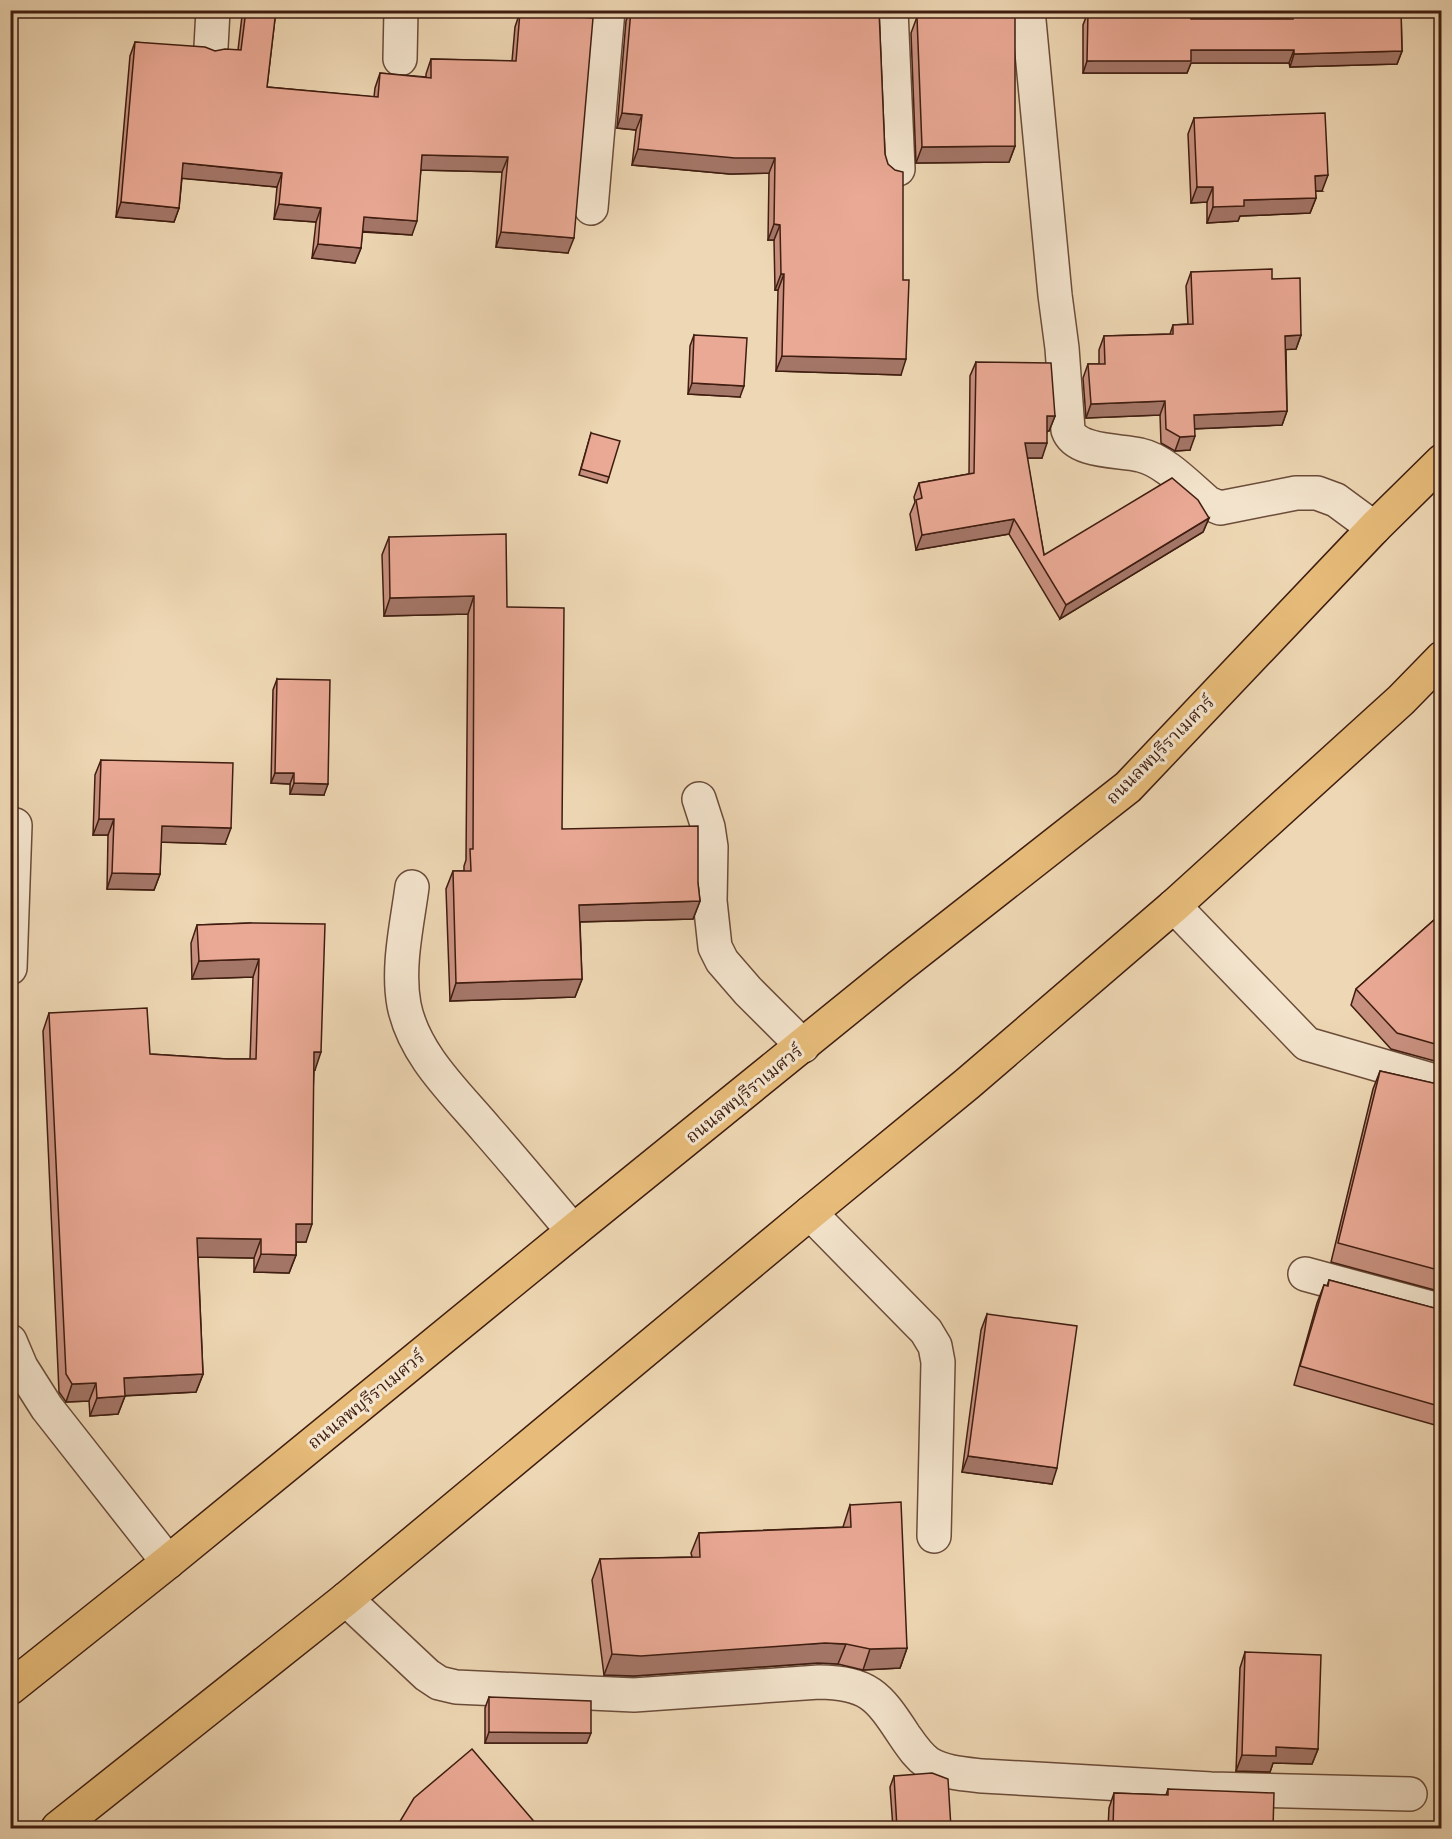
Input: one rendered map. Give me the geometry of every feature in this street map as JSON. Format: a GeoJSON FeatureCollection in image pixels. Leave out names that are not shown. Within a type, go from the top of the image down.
{"type":"FeatureCollection","features":[{"type":"Feature","properties":{"kind":"main road","name":"ถนนลพบุรีราเมศวร์"},"geometry":{"type":"LineString","coordinates":[[10,1688],[909,959],[1128,787],[1374,528],[1442,461]]}},
{"type":"Feature","properties":{"kind":"main road"},"geometry":{"type":"LineString","coordinates":[[58,1828],[346,1599],[967,1084],[1174,906],[1401,700],[1442,658]]}},
{"type":"Feature","properties":{"kind":"street"},"geometry":{"type":"LineString","coordinates":[[211,47],[213,10]]}},
{"type":"Feature","properties":{"kind":"street"},"geometry":{"type":"LineString","coordinates":[[400,59],[401,10]]}},
{"type":"Feature","properties":{"kind":"street"},"geometry":{"type":"LineString","coordinates":[[591,208],[608,10]]}},
{"type":"Feature","properties":{"kind":"street"},"geometry":{"type":"LineString","coordinates":[[891,10],[897,169]]}},
{"type":"Feature","properties":{"kind":"street"},"geometry":{"type":"LineString","coordinates":[[1028,10],[1070,436],[1079,444],[1088,447],[1142,455],[1158,461],[1215,508],[1296,493],[1317,493],[1336,500],[1374,528]]}},
{"type":"Feature","properties":{"kind":"street"},"geometry":{"type":"LineString","coordinates":[[699,799],[708,827],[711,847],[710,901],[714,947],[722,961],[748,991],[803,1046]]}},
{"type":"Feature","properties":{"kind":"street"},"geometry":{"type":"LineString","coordinates":[[10,825],[15,825],[10,968]]}},
{"type":"Feature","properties":{"kind":"street"},"geometry":{"type":"LineString","coordinates":[[412,887],[403,959],[403,983],[406,1015],[415,1038],[437,1071],[573,1230]]}},
{"type":"Feature","properties":{"kind":"street"},"geometry":{"type":"LineString","coordinates":[[1174,906],[1307,1044],[1442,1083]]}},
{"type":"Feature","properties":{"kind":"street"},"geometry":{"type":"LineString","coordinates":[[810,1213],[926,1331],[935,1346],[938,1362],[934,1536]]}},
{"type":"Feature","properties":{"kind":"street"},"geometry":{"type":"LineString","coordinates":[[1305,1274],[1442,1311]]}},
{"type":"Feature","properties":{"kind":"street"},"geometry":{"type":"LineString","coordinates":[[10,1341],[21,1367],[42,1401],[168,1562]]}},
{"type":"Feature","properties":{"kind":"street"},"geometry":{"type":"LineString","coordinates":[[346,1599],[426,1675],[439,1683],[456,1687],[634,1695],[836,1682],[863,1689],[881,1701],[916,1751],[927,1762],[946,1771],[982,1776],[1211,1789],[1410,1794]]}},
{"type":"Feature","properties":{"kind":"building"},"geometry":{"type":"Polygon","coordinates":[[[246,10],[276,10],[267,87],[378,97],[380,73],[431,78],[431,59],[516,61],[520,12],[593,18],[574,238],[501,232],[508,157],[422,155],[417,221],[364,217],[361,248],[318,244],[321,208],[279,204],[282,173],[183,163],[179,208],[121,202],[135,42],[205,47],[215,51],[241,50],[246,10]]]}},
{"type":"Feature","properties":{"kind":"building"},"geometry":{"type":"Polygon","coordinates":[[[631,10],[689,10],[721,14],[721,10],[879,10],[885,154],[888,164],[895,170],[903,172],[903,280],[909,280],[906,359],[782,356],[784,274],[781,274],[780,225],[774,224],[775,158],[735,158],[638,149],[642,115],[622,113],[631,10]]]}},
{"type":"Feature","properties":{"kind":"building"},"geometry":{"type":"Polygon","coordinates":[[[1293,10],[1401,10],[1402,51],[1294,54],[1294,50],[1191,50],[1191,61],[1087,61],[1088,12],[1191,12],[1191,19],[1293,19],[1293,10]]]}},
{"type":"Feature","properties":{"kind":"building"},"geometry":{"type":"Polygon","coordinates":[[[1015,16],[1015,146],[922,147],[917,17],[1015,16]]]}},
{"type":"Feature","properties":{"kind":"building"},"geometry":{"type":"Polygon","coordinates":[[[1325,113],[1328,175],[1315,176],[1316,198],[1244,200],[1244,206],[1213,207],[1213,187],[1197,187],[1194,118],[1325,113]]]}},
{"type":"Feature","properties":{"kind":"building"},"geometry":{"type":"Polygon","coordinates":[[[1272,269],[1272,279],[1300,278],[1301,335],[1285,336],[1287,411],[1194,415],[1195,436],[1180,437],[1166,429],[1165,401],[1091,404],[1088,364],[1105,364],[1104,336],[1173,334],[1173,325],[1193,324],[1191,272],[1272,269]]]}},
{"type":"Feature","properties":{"kind":"building"},"geometry":{"type":"Polygon","coordinates":[[[694,335],[747,338],[744,386],[692,383],[694,335]]]}},
{"type":"Feature","properties":{"kind":"building"},"geometry":{"type":"Polygon","coordinates":[[[976,362],[1051,363],[1055,416],[1047,416],[1047,443],[1025,443],[1044,555],[1172,478],[1198,500],[1209,518],[1066,605],[1014,519],[922,535],[916,500],[922,498],[919,483],[974,473],[976,362]]]}},
{"type":"Feature","properties":{"kind":"building"},"geometry":{"type":"Polygon","coordinates":[[[591,433],[620,441],[609,477],[581,469],[591,433]]]}},
{"type":"Feature","properties":{"kind":"building"},"geometry":{"type":"Polygon","coordinates":[[[506,534],[507,607],[564,608],[562,829],[698,826],[700,901],[579,905],[582,979],[456,983],[453,871],[471,871],[470,849],[473,849],[474,596],[390,598],[389,537],[506,534]]]}},
{"type":"Feature","properties":{"kind":"building"},"geometry":{"type":"Polygon","coordinates":[[[277,679],[330,680],[328,784],[294,783],[294,773],[275,773],[277,679]]]}},
{"type":"Feature","properties":{"kind":"building"},"geometry":{"type":"Polygon","coordinates":[[[101,760],[233,763],[231,828],[162,826],[160,874],[112,873],[114,819],[99,819],[101,760]]]}},
{"type":"Feature","properties":{"kind":"building"},"geometry":{"type":"Polygon","coordinates":[[[1442,913],[1442,1046],[1397,1033],[1356,989],[1442,913]]]}},
{"type":"Feature","properties":{"kind":"building"},"geometry":{"type":"Polygon","coordinates":[[[325,924],[321,1052],[314,1052],[312,1224],[296,1224],[296,1255],[261,1254],[261,1239],[197,1238],[203,1374],[124,1378],[125,1396],[97,1398],[96,1383],[72,1384],[66,1374],[49,1013],[147,1008],[150,1054],[256,1059],[259,959],[199,961],[197,925],[325,924]]]}},
{"type":"Feature","properties":{"kind":"building"},"geometry":{"type":"Polygon","coordinates":[[[1380,1071],[1442,1085],[1442,1271],[1338,1243],[1380,1071]]]}},
{"type":"Feature","properties":{"kind":"building"},"geometry":{"type":"Polygon","coordinates":[[[1329,1280],[1442,1310],[1442,1407],[1300,1366],[1324,1285],[1328,1286],[1329,1280]]]}},
{"type":"Feature","properties":{"kind":"building"},"geometry":{"type":"Polygon","coordinates":[[[987,1314],[1077,1326],[1057,1468],[968,1456],[987,1314]]]}},
{"type":"Feature","properties":{"kind":"building"},"geometry":{"type":"Polygon","coordinates":[[[901,1502],[907,1648],[870,1649],[825,1643],[641,1656],[612,1654],[600,1559],[700,1557],[699,1533],[851,1527],[850,1505],[901,1502]]]}},
{"type":"Feature","properties":{"kind":"building"},"geometry":{"type":"Polygon","coordinates":[[[1245,1652],[1321,1655],[1318,1749],[1276,1747],[1276,1756],[1242,1755],[1245,1652]]]}},
{"type":"Feature","properties":{"kind":"building"},"geometry":{"type":"Polygon","coordinates":[[[489,1697],[591,1701],[591,1733],[489,1732],[489,1697]]]}},
{"type":"Feature","properties":{"kind":"building"},"geometry":{"type":"Polygon","coordinates":[[[472,1749],[537,1825],[533,1828],[396,1828],[414,1798],[472,1749]]]}},
{"type":"Feature","properties":{"kind":"building"},"geometry":{"type":"Polygon","coordinates":[[[932,1773],[948,1779],[951,1828],[897,1828],[894,1776],[932,1773]]]}},
{"type":"Feature","properties":{"kind":"building"},"geometry":{"type":"Polygon","coordinates":[[[1168,1789],[1274,1793],[1273,1828],[1113,1828],[1114,1793],[1168,1795],[1168,1789]]]}}]}
